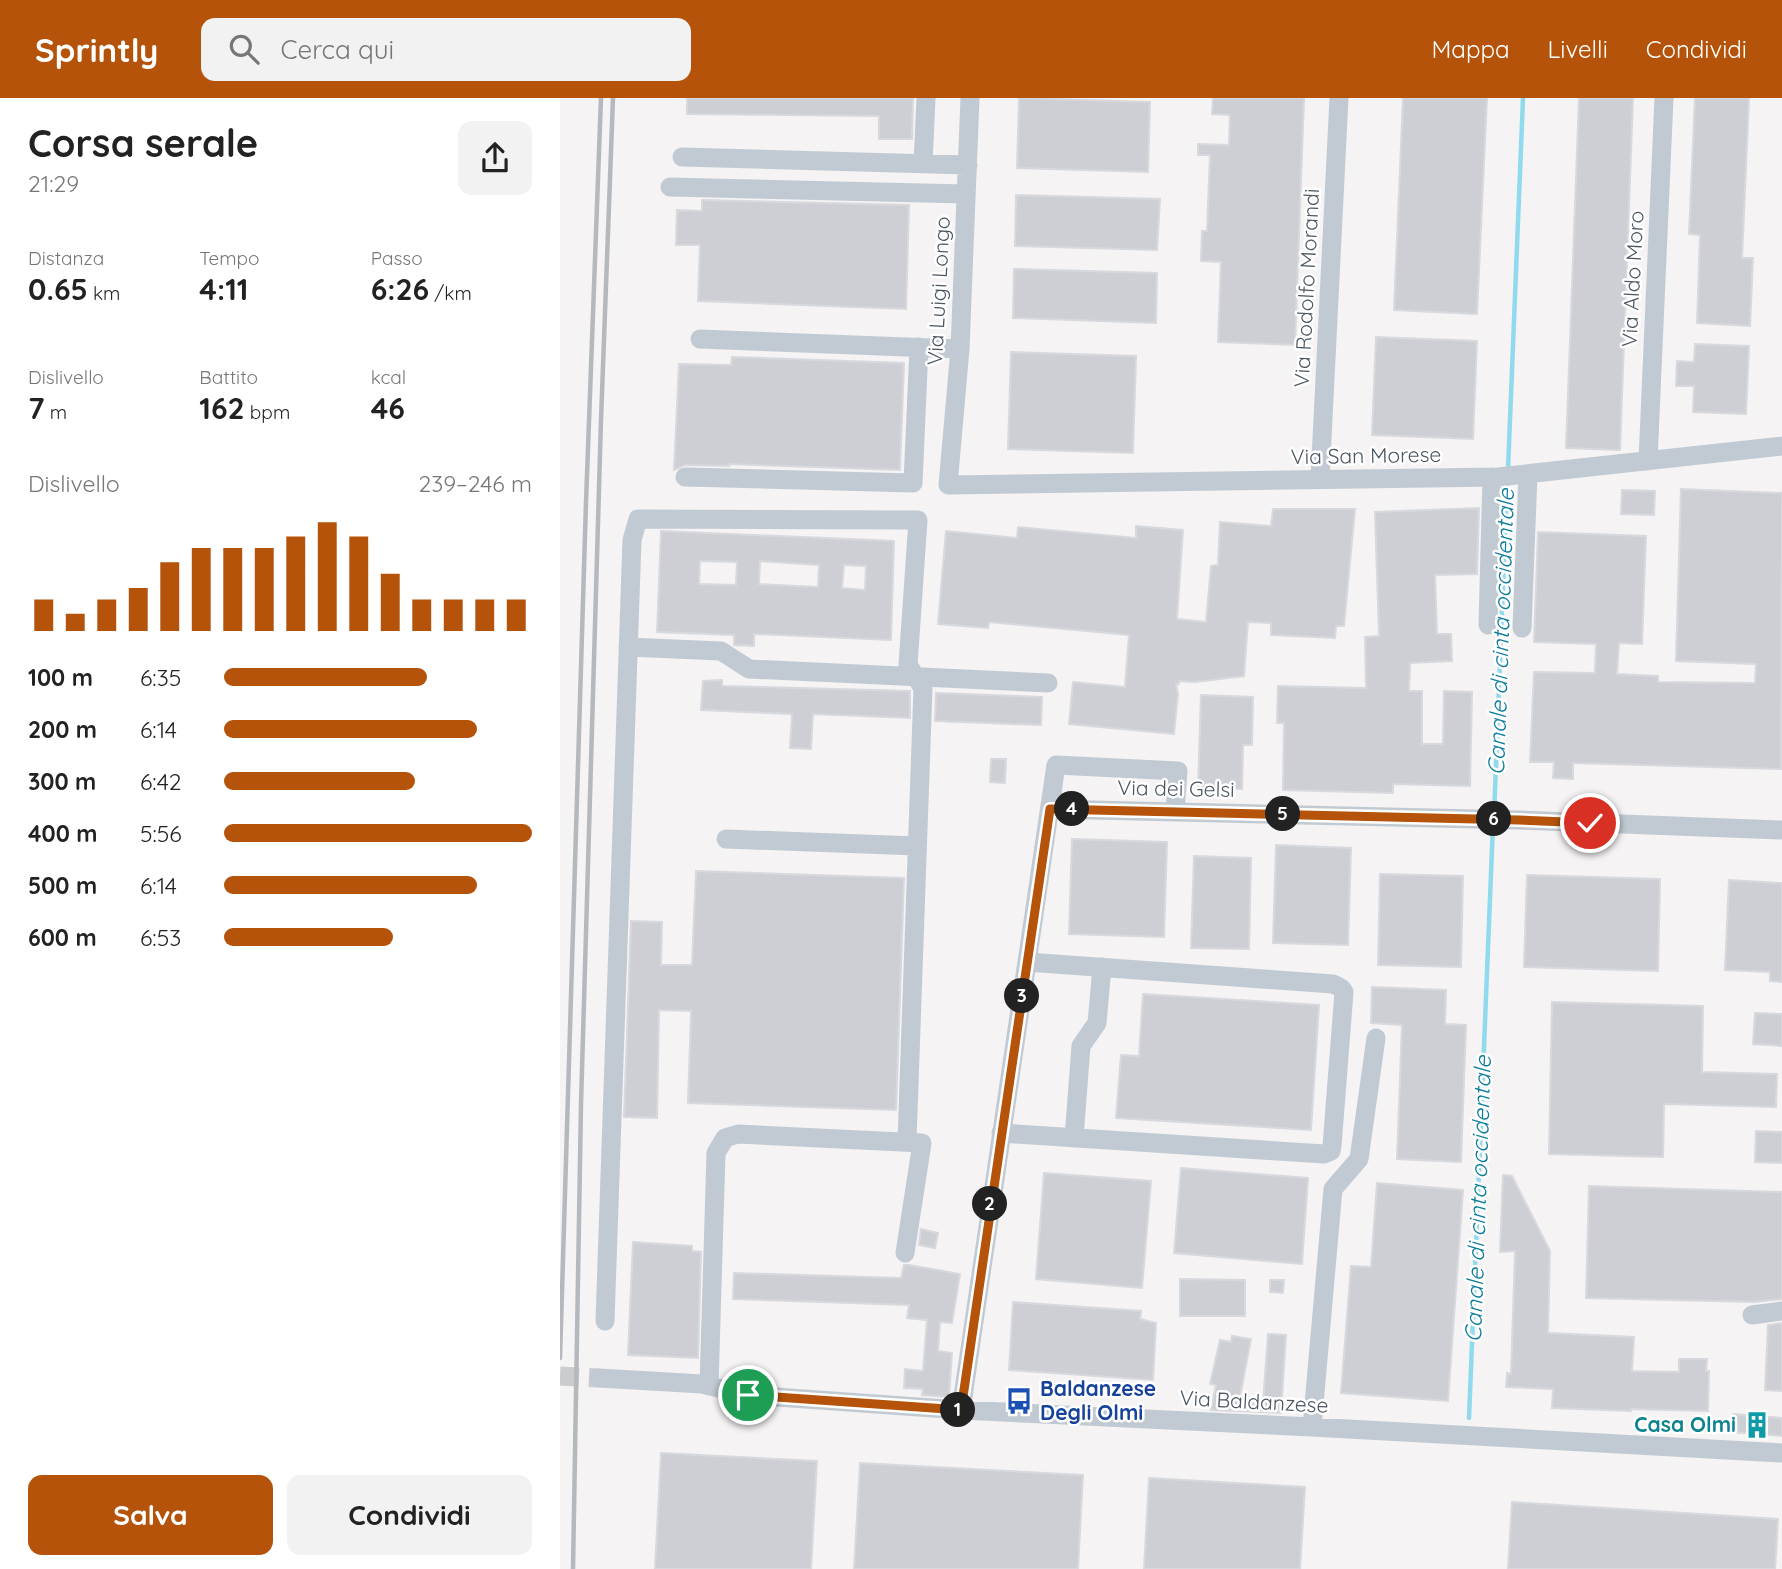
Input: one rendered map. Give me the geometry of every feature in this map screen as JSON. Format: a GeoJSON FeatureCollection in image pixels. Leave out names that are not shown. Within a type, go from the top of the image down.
{"type":"FeatureCollection","features":[{"type":"Feature","properties":{"kind":"street"},"geometry":{"type":"LineString","coordinates":[[923,164],[926,98]]}},
{"type":"Feature","properties":{"kind":"street","name":"Via Luigi Longo"},"geometry":{"type":"LineString","coordinates":[[948,485],[960,349],[970,98]]}},
{"type":"Feature","properties":{"kind":"street","name":"Via Rodolfo Morandi"},"geometry":{"type":"LineString","coordinates":[[1320,480],[1339,98]]}},
{"type":"Feature","properties":{"kind":"street","name":"Via Aldo Moro"},"geometry":{"type":"LineString","coordinates":[[1648,461],[1664,98]]}},
{"type":"Feature","properties":{"kind":"street"},"geometry":{"type":"LineString","coordinates":[[682,157],[968,165]]}},
{"type":"Feature","properties":{"kind":"street"},"geometry":{"type":"LineString","coordinates":[[670,187],[966,194]]}},
{"type":"Feature","properties":{"kind":"street"},"geometry":{"type":"LineString","coordinates":[[700,339],[960,349]]}},
{"type":"Feature","properties":{"kind":"street"},"geometry":{"type":"LineString","coordinates":[[685,477],[913,483],[919,347]]}},
{"type":"Feature","properties":{"kind":"street","name":"Via San Morese"},"geometry":{"type":"LineString","coordinates":[[948,485],[1495,477],[1782,446]]}},
{"type":"Feature","properties":{"kind":"street"},"geometry":{"type":"LineString","coordinates":[[1522,628],[1526,475]]}},
{"type":"Feature","properties":{"kind":"street"},"geometry":{"type":"LineString","coordinates":[[1488,625],[1495,477]]}},
{"type":"Feature","properties":{"kind":"street"},"geometry":{"type":"LineString","coordinates":[[606,1321],[632,540],[638,519],[918,520],[908,664],[923,688],[907,1141]]}},
{"type":"Feature","properties":{"kind":"street"},"geometry":{"type":"LineString","coordinates":[[628,648],[721,651],[749,668],[1048,683]]}},
{"type":"Feature","properties":{"kind":"street"},"geometry":{"type":"LineString","coordinates":[[961,1410],[1056,765],[1178,771],[1175,811]]}},
{"type":"Feature","properties":{"kind":"street","name":"Via dei Gelsi"},"geometry":{"type":"LineString","coordinates":[[1050,809],[1519,820],[1782,830]]}},
{"type":"Feature","properties":{"kind":"street"},"geometry":{"type":"LineString","coordinates":[[726,839],[917,846]]}},
{"type":"Feature","properties":{"kind":"street"},"geometry":{"type":"LineString","coordinates":[[1001,1133],[1324,1154],[1331,1151],[1332,1146],[1344,992],[1342,988],[1333,984],[1027,962]]}},
{"type":"Feature","properties":{"kind":"street"},"geometry":{"type":"LineString","coordinates":[[1074,1138],[1081,1046],[1097,1023],[1102,967]]}},
{"type":"Feature","properties":{"kind":"street"},"geometry":{"type":"LineString","coordinates":[[1311,1427],[1333,1189],[1359,1159],[1376,1038]]}},
{"type":"Feature","properties":{"kind":"street"},"geometry":{"type":"LineString","coordinates":[[709,1385],[716,1153],[724,1138],[738,1134],[922,1143],[905,1253]]}},
{"type":"Feature","properties":{"kind":"street"},"geometry":{"type":"LineString","coordinates":[[1752,1315],[1782,1311]]}},
{"type":"Feature","properties":{"kind":"street","name":"Via Baldanzese"},"geometry":{"type":"LineString","coordinates":[[599,1378],[702,1384],[748,1395],[961,1410],[1782,1453]]}},
{"type":"Feature","properties":{"kind":"building"},"geometry":{"type":"Polygon","coordinates":[[[687,98],[913,98],[912,139],[879,139],[879,116],[687,114],[687,98]]]}},
{"type":"Feature","properties":{"kind":"building"},"geometry":{"type":"Polygon","coordinates":[[[1019,98],[1150,102],[1148,172],[1017,168],[1019,98]]]}},
{"type":"Feature","properties":{"kind":"building"},"geometry":{"type":"Polygon","coordinates":[[[1213,98],[1304,98],[1295,345],[1218,342],[1221,262],[1201,261],[1202,231],[1207,231],[1210,155],[1198,155],[1198,144],[1229,145],[1230,115],[1212,114],[1213,98]]]}},
{"type":"Feature","properties":{"kind":"building"},"geometry":{"type":"Polygon","coordinates":[[[1403,98],[1487,98],[1477,314],[1394,310],[1403,98]]]}},
{"type":"Feature","properties":{"kind":"building"},"geometry":{"type":"Polygon","coordinates":[[[1579,98],[1633,98],[1620,450],[1566,448],[1579,98]]]}},
{"type":"Feature","properties":{"kind":"building"},"geometry":{"type":"Polygon","coordinates":[[[1695,98],[1749,98],[1742,258],[1753,258],[1750,326],[1697,323],[1700,235],[1689,234],[1695,98]]]}},
{"type":"Feature","properties":{"kind":"building"},"geometry":{"type":"Polygon","coordinates":[[[1016,195],[1160,199],[1157,250],[1015,246],[1016,195]]]}},
{"type":"Feature","properties":{"kind":"building"},"geometry":{"type":"Polygon","coordinates":[[[702,200],[909,205],[906,309],[698,301],[700,245],[676,245],[677,210],[702,211],[702,200]]]}},
{"type":"Feature","properties":{"kind":"building"},"geometry":{"type":"Polygon","coordinates":[[[1014,269],[1157,273],[1156,323],[1013,318],[1014,269]]]}},
{"type":"Feature","properties":{"kind":"building"},"geometry":{"type":"Polygon","coordinates":[[[1376,337],[1477,341],[1473,439],[1372,435],[1376,337]]]}},
{"type":"Feature","properties":{"kind":"building"},"geometry":{"type":"Polygon","coordinates":[[[1695,344],[1749,346],[1746,414],[1693,412],[1694,386],[1676,386],[1677,361],[1694,362],[1695,344]]]}},
{"type":"Feature","properties":{"kind":"building"},"geometry":{"type":"Polygon","coordinates":[[[1011,352],[1136,356],[1133,453],[1008,449],[1011,352]]]}},
{"type":"Feature","properties":{"kind":"building"},"geometry":{"type":"Polygon","coordinates":[[[732,357],[904,363],[900,470],[728,464],[729,466],[685,465],[674,470],[679,364],[731,365],[732,357]]]}},
{"type":"Feature","properties":{"kind":"building"},"geometry":{"type":"Polygon","coordinates":[[[1681,489],[1782,493],[1781,769],[1573,763],[1573,779],[1553,778],[1554,762],[1530,762],[1534,672],[1595,673],[1596,644],[1534,642],[1538,532],[1646,536],[1642,644],[1619,643],[1617,674],[1658,676],[1658,682],[1755,683],[1756,664],[1676,661],[1681,489]]]}},
{"type":"Feature","properties":{"kind":"building"},"geometry":{"type":"Polygon","coordinates":[[[1622,490],[1655,491],[1654,515],[1621,514],[1622,490]]]}},
{"type":"Feature","properties":{"kind":"building"},"geometry":{"type":"Polygon","coordinates":[[[1479,508],[1477,574],[1435,575],[1437,634],[1451,634],[1452,661],[1410,663],[1409,691],[1422,691],[1422,744],[1443,744],[1444,691],[1472,692],[1470,786],[1393,784],[1393,793],[1283,790],[1284,723],[1277,723],[1278,686],[1366,688],[1365,637],[1379,636],[1375,512],[1479,508]]]}},
{"type":"Feature","properties":{"kind":"building"},"geometry":{"type":"Polygon","coordinates":[[[1273,509],[1355,509],[1344,626],[1336,626],[1335,638],[1271,635],[1271,623],[1248,622],[1244,676],[1195,682],[1179,681],[1179,684],[1176,684],[1178,694],[1174,734],[1069,724],[1073,682],[1125,687],[1129,635],[989,622],[988,628],[938,624],[946,531],[1017,538],[1018,527],[1136,538],[1136,526],[1183,530],[1177,619],[1206,622],[1211,566],[1218,565],[1220,522],[1271,526],[1273,509]]]}},
{"type":"Feature","properties":{"kind":"building"},"geometry":{"type":"Polygon","coordinates":[[[661,531],[894,541],[891,640],[754,634],[754,646],[734,645],[734,635],[657,632],[661,531]],[[700,561],[699,584],[736,585],[737,562],[700,561]],[[760,561],[759,584],[818,587],[819,565],[760,561]],[[844,565],[842,588],[865,590],[866,566],[844,565]]]}},
{"type":"Feature","properties":{"kind":"building"},"geometry":{"type":"Polygon","coordinates":[[[722,680],[722,686],[910,691],[910,718],[813,714],[811,749],[790,748],[792,714],[701,710],[703,681],[722,680]]]}},
{"type":"Feature","properties":{"kind":"building"},"geometry":{"type":"Polygon","coordinates":[[[936,693],[1042,697],[1041,725],[935,721],[936,693]]]}},
{"type":"Feature","properties":{"kind":"building"},"geometry":{"type":"Polygon","coordinates":[[[1201,695],[1253,697],[1252,745],[1243,745],[1242,789],[1198,788],[1201,695]]]}},
{"type":"Feature","properties":{"kind":"building"},"geometry":{"type":"Polygon","coordinates":[[[991,759],[1006,759],[1005,783],[990,782],[991,759]]]}},
{"type":"Feature","properties":{"kind":"building"},"geometry":{"type":"Polygon","coordinates":[[[1072,839],[1167,842],[1164,937],[1069,934],[1072,839]]]}},
{"type":"Feature","properties":{"kind":"building"},"geometry":{"type":"Polygon","coordinates":[[[1276,845],[1351,848],[1348,945],[1273,943],[1276,845]]]}},
{"type":"Feature","properties":{"kind":"building"},"geometry":{"type":"Polygon","coordinates":[[[1194,856],[1251,858],[1249,949],[1191,948],[1194,856]]]}},
{"type":"Feature","properties":{"kind":"building"},"geometry":{"type":"Polygon","coordinates":[[[696,871],[904,878],[896,1110],[688,1103],[691,1011],[659,1010],[657,1118],[624,1117],[631,921],[662,922],[661,965],[692,965],[696,871]]]}},
{"type":"Feature","properties":{"kind":"building"},"geometry":{"type":"Polygon","coordinates":[[[1380,874],[1463,876],[1461,967],[1378,965],[1380,874]]]}},
{"type":"Feature","properties":{"kind":"building"},"geometry":{"type":"Polygon","coordinates":[[[1527,875],[1660,879],[1658,971],[1524,967],[1527,875]]]}},
{"type":"Feature","properties":{"kind":"building"},"geometry":{"type":"Polygon","coordinates":[[[1729,880],[1782,883],[1782,982],[1770,981],[1770,972],[1725,970],[1729,880]]]}},
{"type":"Feature","properties":{"kind":"building"},"geometry":{"type":"Polygon","coordinates":[[[1372,987],[1446,990],[1445,1024],[1466,1025],[1461,1162],[1397,1159],[1402,1025],[1371,1023],[1372,987]]]}},
{"type":"Feature","properties":{"kind":"building"},"geometry":{"type":"Polygon","coordinates":[[[1143,994],[1319,1005],[1311,1130],[1116,1118],[1121,1055],[1139,1056],[1143,994]]]}},
{"type":"Feature","properties":{"kind":"building"},"geometry":{"type":"Polygon","coordinates":[[[1552,1002],[1703,1006],[1702,1072],[1777,1074],[1776,1107],[1664,1104],[1663,1157],[1549,1154],[1552,1002]]]}},
{"type":"Feature","properties":{"kind":"building"},"geometry":{"type":"Polygon","coordinates":[[[1755,1013],[1782,1014],[1782,1046],[1753,1044],[1755,1013]]]}},
{"type":"Feature","properties":{"kind":"building"},"geometry":{"type":"Polygon","coordinates":[[[1756,1131],[1782,1132],[1782,1163],[1755,1162],[1756,1131]]]}},
{"type":"Feature","properties":{"kind":"building"},"geometry":{"type":"Polygon","coordinates":[[[1181,1168],[1308,1178],[1302,1264],[1174,1253],[1181,1168]]]}},
{"type":"Feature","properties":{"kind":"building"},"geometry":{"type":"Polygon","coordinates":[[[1044,1173],[1151,1181],[1142,1288],[1036,1279],[1044,1173]]]}},
{"type":"Feature","properties":{"kind":"building"},"geometry":{"type":"Polygon","coordinates":[[[1503,1175],[1512,1176],[1550,1251],[1548,1333],[1634,1337],[1632,1371],[1679,1372],[1679,1359],[1707,1359],[1708,1411],[1552,1408],[1553,1389],[1506,1387],[1507,1373],[1511,1374],[1515,1251],[1500,1252],[1503,1175]]]}},
{"type":"Feature","properties":{"kind":"building"},"geometry":{"type":"Polygon","coordinates":[[[1377,1183],[1463,1190],[1448,1401],[1341,1393],[1351,1266],[1371,1267],[1377,1183]]]}},
{"type":"Feature","properties":{"kind":"building"},"geometry":{"type":"Polygon","coordinates":[[[1589,1186],[1782,1192],[1782,1299],[1754,1302],[1586,1298],[1589,1186]]]}},
{"type":"Feature","properties":{"kind":"building"},"geometry":{"type":"Polygon","coordinates":[[[921,1229],[938,1233],[935,1248],[919,1245],[921,1229]]]}},
{"type":"Feature","properties":{"kind":"building"},"geometry":{"type":"Polygon","coordinates":[[[633,1242],[692,1246],[692,1251],[701,1252],[698,1358],[628,1355],[633,1242]]]}},
{"type":"Feature","properties":{"kind":"building"},"geometry":{"type":"Polygon","coordinates":[[[904,1265],[960,1274],[952,1323],[940,1322],[938,1351],[952,1353],[949,1397],[922,1395],[923,1389],[904,1388],[905,1369],[923,1371],[927,1320],[907,1318],[909,1305],[733,1299],[734,1273],[901,1278],[904,1265]]]}},
{"type":"Feature","properties":{"kind":"building"},"geometry":{"type":"Polygon","coordinates":[[[1180,1279],[1245,1280],[1245,1316],[1180,1316],[1180,1279]]]}},
{"type":"Feature","properties":{"kind":"building"},"geometry":{"type":"Polygon","coordinates":[[[1270,1280],[1284,1280],[1283,1293],[1270,1292],[1270,1280]]]}},
{"type":"Feature","properties":{"kind":"building"},"geometry":{"type":"Polygon","coordinates":[[[1013,1302],[1141,1311],[1140,1319],[1156,1323],[1153,1380],[1009,1370],[1013,1302]]]}},
{"type":"Feature","properties":{"kind":"building"},"geometry":{"type":"Polygon","coordinates":[[[1782,1323],[1782,1391],[1765,1390],[1768,1325],[1782,1323]]]}},
{"type":"Feature","properties":{"kind":"building"},"geometry":{"type":"Polygon","coordinates":[[[1268,1334],[1286,1335],[1281,1413],[1211,1410],[1216,1385],[1210,1384],[1220,1340],[1231,1342],[1232,1336],[1251,1339],[1239,1402],[1263,1403],[1268,1334]]]}},
{"type":"Feature","properties":{"kind":"building","name":"Casa Olmi"},"geometry":{"type":"Polygon","coordinates":[[[1733,1414],[1782,1418],[1782,1436],[1732,1432],[1733,1414]]]}},
{"type":"Feature","properties":{"kind":"building"},"geometry":{"type":"Polygon","coordinates":[[[661,1453],[817,1461],[811,1569],[655,1569],[661,1453]]]}},
{"type":"Feature","properties":{"kind":"building"},"geometry":{"type":"Polygon","coordinates":[[[860,1463],[1083,1475],[1078,1569],[854,1569],[860,1463]]]}},
{"type":"Feature","properties":{"kind":"building"},"geometry":{"type":"Polygon","coordinates":[[[1149,1478],[1305,1487],[1300,1569],[1144,1569],[1149,1478]]]}},
{"type":"Feature","properties":{"kind":"building"},"geometry":{"type":"Polygon","coordinates":[[[1512,1502],[1778,1519],[1775,1569],[1508,1569],[1512,1502]]]}},
{"type":"Feature","properties":{"kind":"waterway","name":"Canale di cinta occidentale"},"geometry":{"type":"LineString","coordinates":[[1508,469],[1523,98]]}},
{"type":"Feature","properties":{"kind":"waterway","name":"Canale di cinta occidentale"},"geometry":{"type":"LineString","coordinates":[[1494,816],[1507,482]]}},
{"type":"Feature","properties":{"kind":"waterway","name":"Canale di cinta occidentale"},"geometry":{"type":"LineString","coordinates":[[1469,1418],[1493,824]]}},
{"type":"Feature","properties":{"kind":"tunnel"},"geometry":{"type":"LineString","coordinates":[[560,1376],[599,1378]]}},
{"type":"Feature","properties":{"kind":"railway"},"geometry":{"type":"LineString","coordinates":[[560,1358],[601,98]]}},
{"type":"Feature","properties":{"kind":"railway"},"geometry":{"type":"LineString","coordinates":[[573,1569],[581,1104],[613,98]]}},
{"type":"Feature","properties":{"kind":"place","name":"Baldanzese Degli Olmi"},"geometry":{"type":"Point","coordinates":[1019,1401]}},
{"type":"Feature","properties":{"kind":"place","name":"Casa Olmi"},"geometry":{"type":"Point","coordinates":[1757,1425]}},
{"type":"Feature","properties":{"kind":"route"},"geometry":{"type":"LineString","coordinates":[[748,1395],[961,1410],[1050,809],[1590,823]]}}]}
